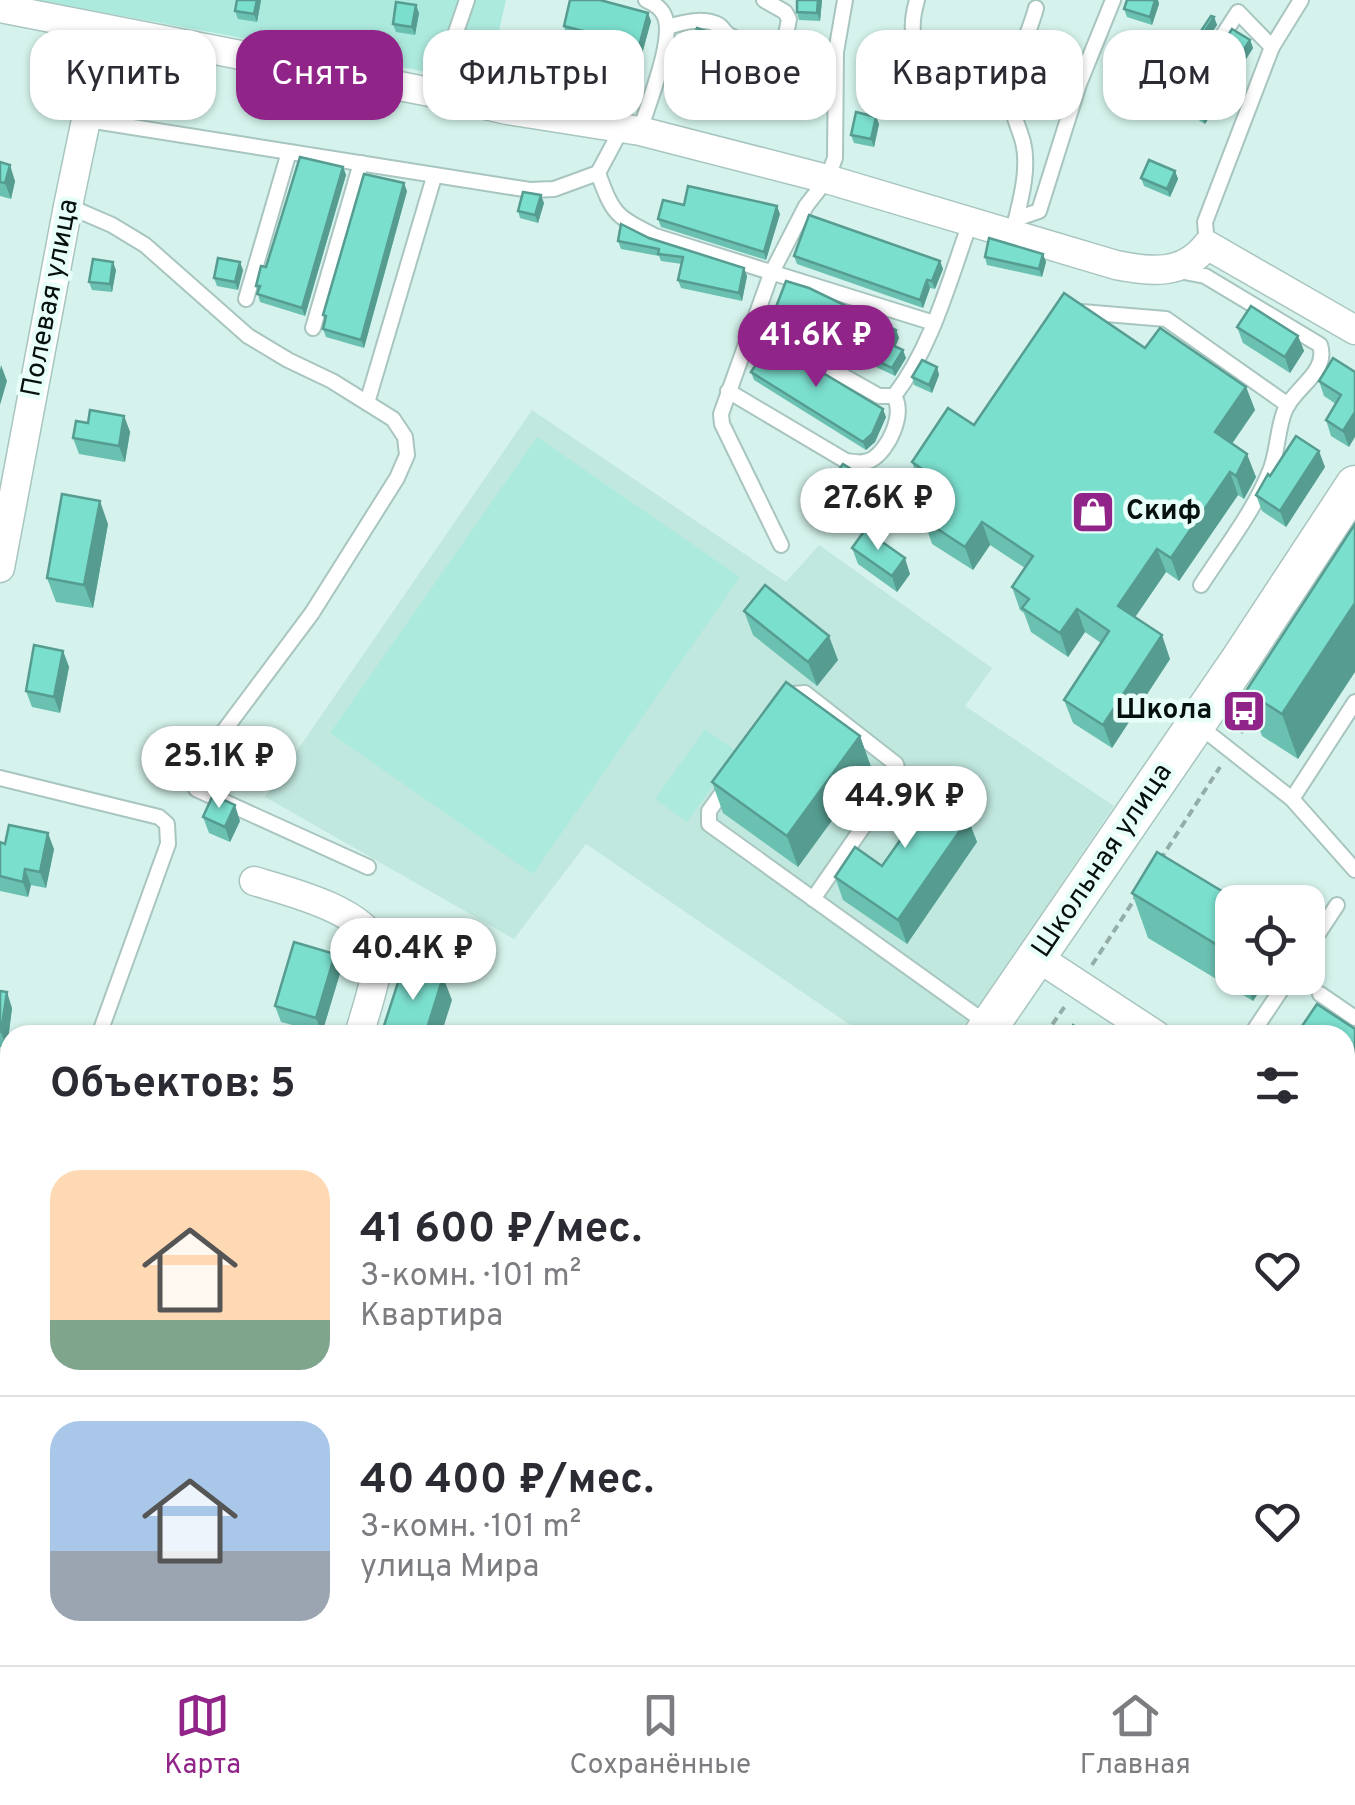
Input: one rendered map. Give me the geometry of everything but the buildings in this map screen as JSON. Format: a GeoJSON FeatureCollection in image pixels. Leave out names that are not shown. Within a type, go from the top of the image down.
{"type":"FeatureCollection","features":[{"type":"Feature","properties":{"kind":"street"},"geometry":{"type":"LineString","coordinates":[[7,6],[105,30]]}},
{"type":"Feature","properties":{"kind":"street"},"geometry":{"type":"LineString","coordinates":[[216,51],[423,91]]}},
{"type":"Feature","properties":{"kind":"street","name":"Полевая улица"},"geometry":{"type":"LineString","coordinates":[[0,568],[68,206],[88,120]]}},
{"type":"Feature","properties":{"kind":"street"},"geometry":{"type":"LineString","coordinates":[[570,120],[631,130],[827,179],[970,223],[1016,228],[1116,265],[1149,272],[1168,270],[1198,257],[1207,245],[1355,330]]}},
{"type":"Feature","properties":{"kind":"street","name":"Школьная улица"},"geometry":{"type":"LineString","coordinates":[[989,1025],[1355,486]]}},
{"type":"Feature","properties":{"kind":"street"},"geometry":{"type":"LineString","coordinates":[[254,882],[322,902],[353,920],[376,942],[378,956],[361,1025]]}},
{"type":"Feature","properties":{"kind":"street"},"geometry":{"type":"LineString","coordinates":[[1037,957],[1141,1025]]}},
{"type":"Feature","properties":{"kind":"lane"},"geometry":{"type":"LineString","coordinates":[[457,30],[467,0]]}},
{"type":"Feature","properties":{"kind":"lane"},"geometry":{"type":"LineString","coordinates":[[88,120],[434,177],[530,190],[554,188],[598,172],[631,130],[665,48],[668,28],[664,14],[646,0]]}},
{"type":"Feature","properties":{"kind":"lane"},"geometry":{"type":"LineString","coordinates":[[764,0],[785,12],[789,19],[787,30]]}},
{"type":"Feature","properties":{"kind":"lane"},"geometry":{"type":"LineString","coordinates":[[836,52],[845,0]]}},
{"type":"Feature","properties":{"kind":"lane"},"geometry":{"type":"LineString","coordinates":[[913,30],[917,0]]}},
{"type":"Feature","properties":{"kind":"lane"},"geometry":{"type":"LineString","coordinates":[[1016,228],[1039,211],[1079,84],[1112,0]]}},
{"type":"Feature","properties":{"kind":"lane"},"geometry":{"type":"LineString","coordinates":[[1207,245],[1205,222],[1272,47],[1301,0]]}},
{"type":"Feature","properties":{"kind":"lane"},"geometry":{"type":"LineString","coordinates":[[1221,30],[1235,6],[1272,47]]}},
{"type":"Feature","properties":{"kind":"lane"},"geometry":{"type":"LineString","coordinates":[[1016,228],[1025,162],[1011,92],[1036,8]]}},
{"type":"Feature","properties":{"kind":"lane"},"geometry":{"type":"LineString","coordinates":[[668,28],[706,21],[725,30]]}},
{"type":"Feature","properties":{"kind":"lane"},"geometry":{"type":"LineString","coordinates":[[781,545],[720,414],[771,274],[806,206],[827,179],[835,158],[835,120]]}},
{"type":"Feature","properties":{"kind":"lane"},"geometry":{"type":"LineString","coordinates":[[246,299],[289,152]]}},
{"type":"Feature","properties":{"kind":"lane"},"geometry":{"type":"LineString","coordinates":[[312,328],[361,163]]}},
{"type":"Feature","properties":{"kind":"lane"},"geometry":{"type":"LineString","coordinates":[[598,172],[609,204],[626,222],[655,236],[934,323]]}},
{"type":"Feature","properties":{"kind":"lane"},"geometry":{"type":"LineString","coordinates":[[368,402],[434,177]]}},
{"type":"Feature","properties":{"kind":"lane"},"geometry":{"type":"LineString","coordinates":[[68,206],[112,224],[146,245],[248,336],[368,402],[392,419],[404,437],[407,456],[398,478],[312,613],[196,767],[193,778],[196,789],[368,868]]}},
{"type":"Feature","properties":{"kind":"lane"},"geometry":{"type":"LineString","coordinates":[[894,396],[934,323],[970,223]]}},
{"type":"Feature","properties":{"kind":"lane"},"geometry":{"type":"LineString","coordinates":[[1168,270],[1204,276],[1320,345],[1321,363],[1288,405],[1263,488],[1201,585]]}},
{"type":"Feature","properties":{"kind":"lane"},"geometry":{"type":"LineString","coordinates":[[1082,312],[1166,319],[1288,405]]}},
{"type":"Feature","properties":{"kind":"lane"},"geometry":{"type":"LineString","coordinates":[[753,325],[879,396],[894,396]]}},
{"type":"Feature","properties":{"kind":"lane"},"geometry":{"type":"LineString","coordinates":[[728,391],[846,461],[862,463],[875,458],[895,426],[900,409],[894,396]]}},
{"type":"Feature","properties":{"kind":"lane"},"geometry":{"type":"LineString","coordinates":[[782,708],[793,694],[805,694],[896,764],[899,775],[812,899]]}},
{"type":"Feature","properties":{"kind":"lane"},"geometry":{"type":"LineString","coordinates":[[1292,798],[1355,702]]}},
{"type":"Feature","properties":{"kind":"lane"},"geometry":{"type":"LineString","coordinates":[[1196,724],[1292,798],[1355,870]]}},
{"type":"Feature","properties":{"kind":"lane"},"geometry":{"type":"LineString","coordinates":[[740,767],[709,812],[709,824],[979,1025]]}},
{"type":"Feature","properties":{"kind":"lane"},"geometry":{"type":"LineString","coordinates":[[0,778],[159,817],[167,824],[168,844],[103,1025]]}},
{"type":"Feature","properties":{"kind":"lane"},"geometry":{"type":"LineString","coordinates":[[1325,923],[1337,905]]}},
{"type":"Feature","properties":{"kind":"lane"},"geometry":{"type":"LineString","coordinates":[[1258,1025],[1278,995]]}},
{"type":"Feature","properties":{"kind":"lane"},"geometry":{"type":"LineString","coordinates":[[1321,995],[1355,1018]]}},
{"type":"Feature","properties":{"kind":"path"},"geometry":{"type":"LineString","coordinates":[[1052,1025],[1080,984]]}},
{"type":"Feature","properties":{"kind":"shaded area"},"geometry":{"type":"Polygon","coordinates":[[[36,0],[506,0],[499,30],[423,30],[423,71],[403,68],[403,30],[236,30],[236,37],[216,30],[36,0]]]}},
{"type":"Feature","properties":{"kind":"shaded area"},"geometry":{"type":"Polygon","coordinates":[[[532,410],[786,582],[819,545],[992,668],[965,706],[1114,806],[966,1025],[850,1025],[586,844],[514,939],[265,797],[532,410]]]}},
{"type":"Feature","properties":{"kind":"shaded area"},"geometry":{"type":"Polygon","coordinates":[[[537,437],[740,577],[533,874],[330,733],[537,437]]]}},
{"type":"Feature","properties":{"kind":"shaded area"},"geometry":{"type":"Polygon","coordinates":[[[705,729],[737,752],[687,822],[655,799],[705,729]]]}},
{"type":"Feature","properties":{"kind":"place","name":"Скиф"},"geometry":{"type":"Point","coordinates":[1093,512]}},
{"type":"Feature","properties":{"kind":"place","name":"Школа"},"geometry":{"type":"Point","coordinates":[1244,711]}}]}
